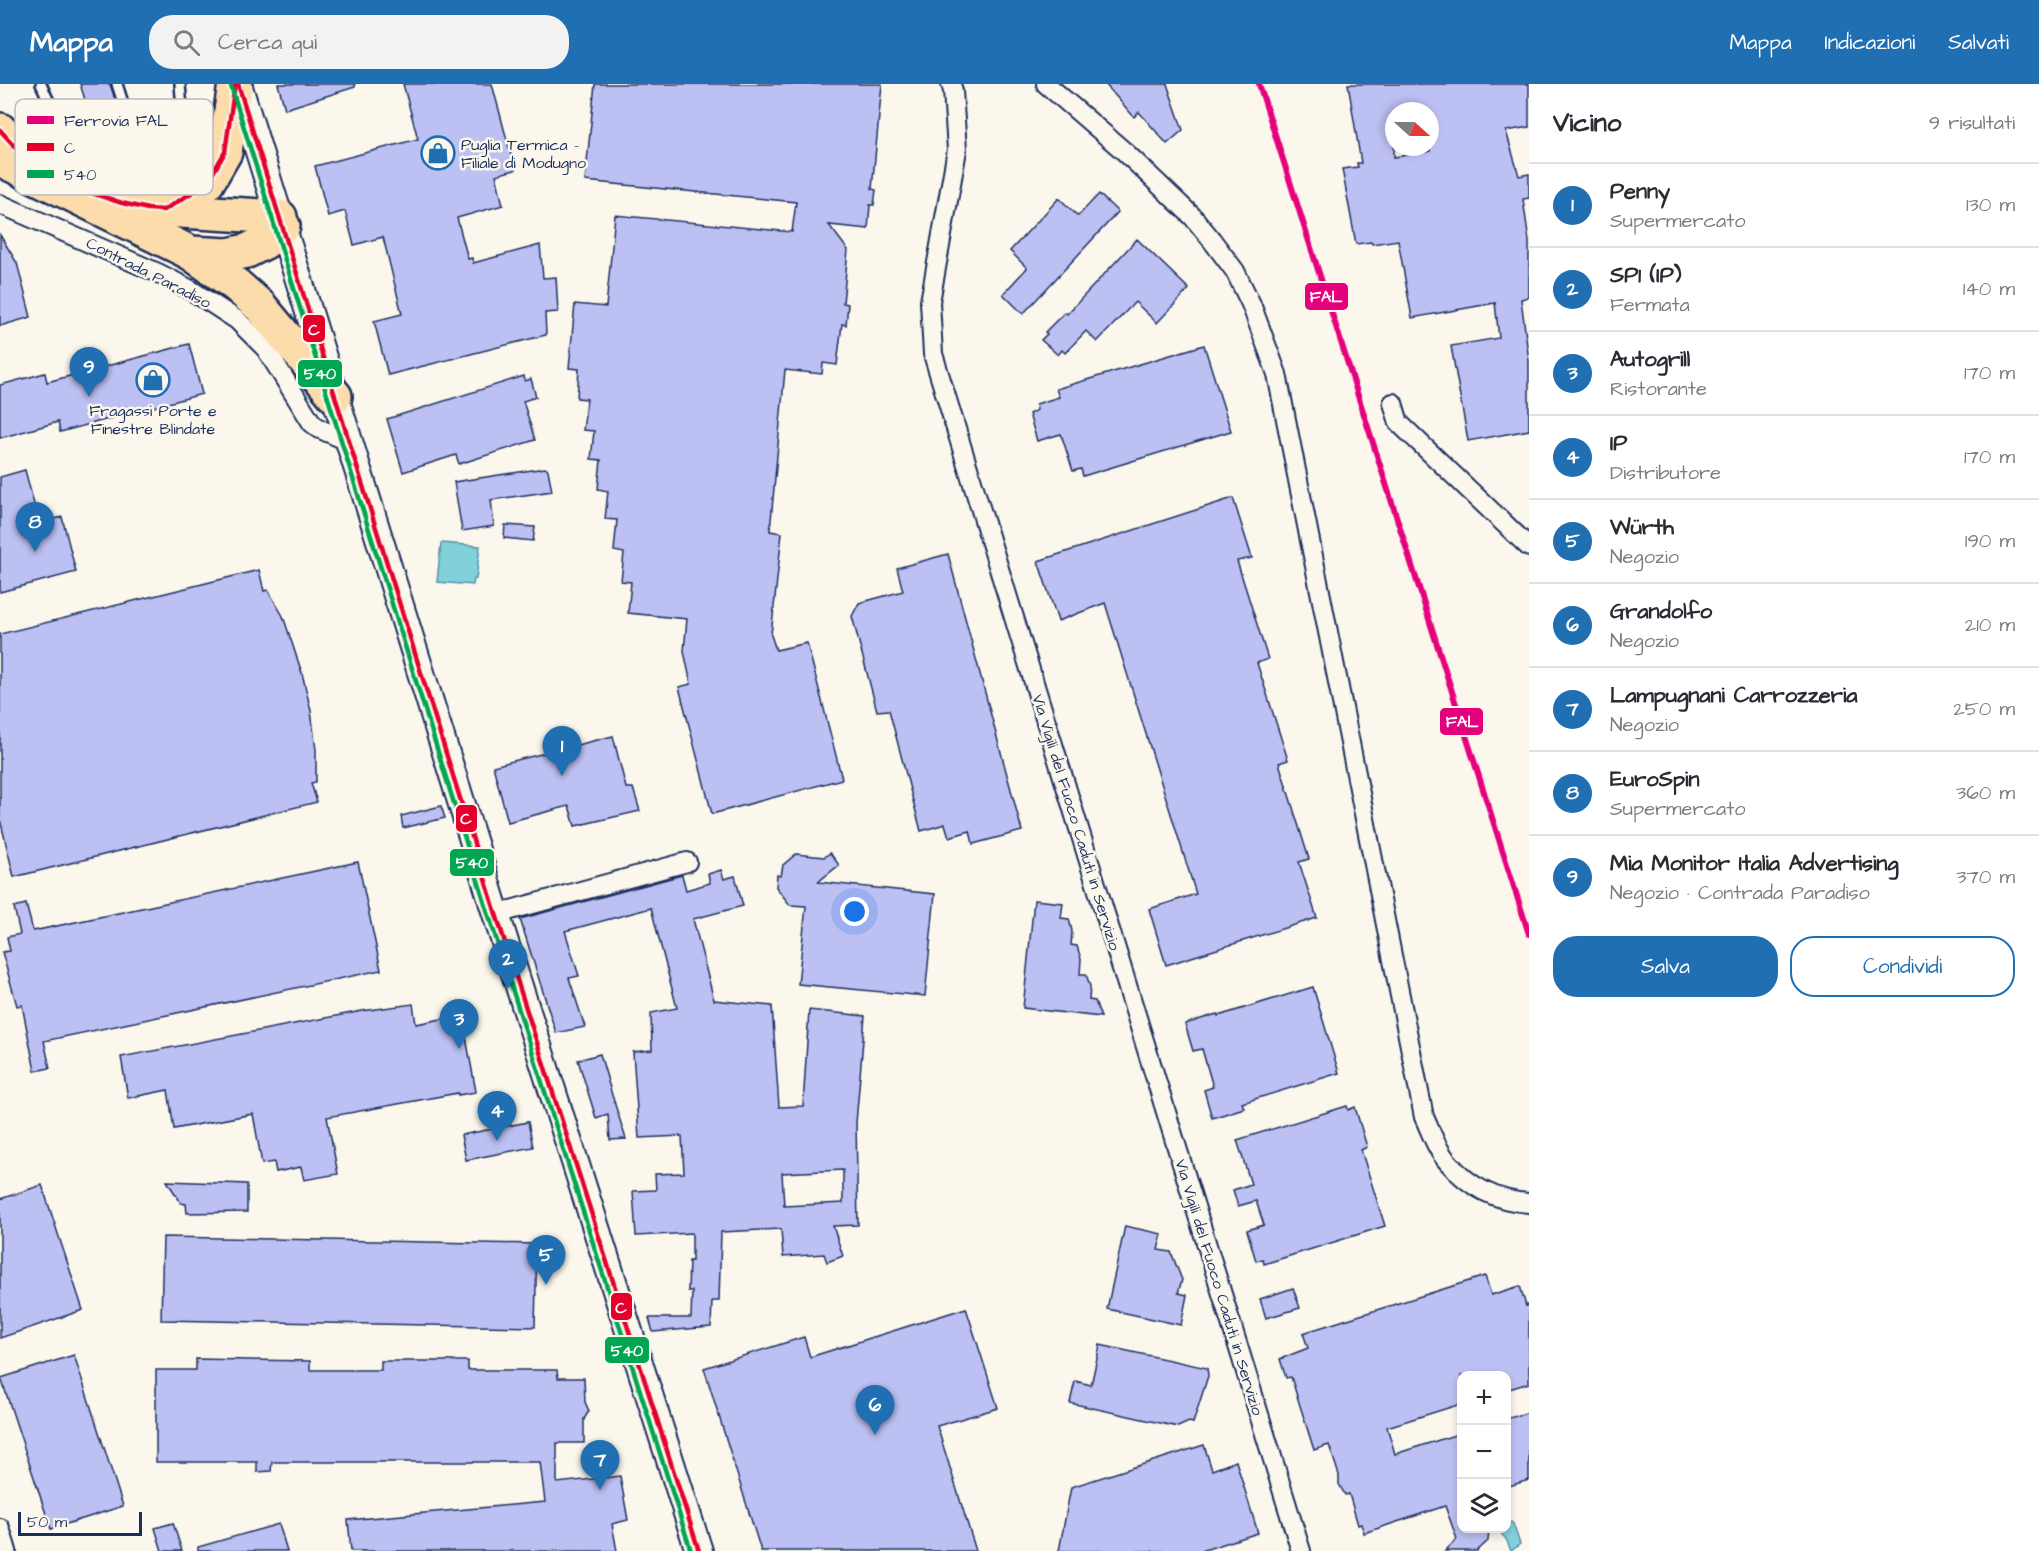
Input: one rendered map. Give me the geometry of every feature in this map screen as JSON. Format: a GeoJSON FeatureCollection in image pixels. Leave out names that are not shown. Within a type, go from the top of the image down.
{"type":"FeatureCollection","features":[{"type":"Feature","properties":{"kind":"highway"},"geometry":{"type":"LineString","coordinates":[[213,173],[225,152],[237,84]]}},
{"type":"Feature","properties":{"kind":"highway"},"geometry":{"type":"LineString","coordinates":[[0,130],[15,147]]}},
{"type":"Feature","properties":{"kind":"highway"},"geometry":{"type":"LineString","coordinates":[[0,159],[15,166]]}},
{"type":"Feature","properties":{"kind":"highway"},"geometry":{"type":"LineString","coordinates":[[73,195],[191,253],[236,285],[260,306],[335,396]]}},
{"type":"Feature","properties":{"kind":"highway"},"geometry":{"type":"LineString","coordinates":[[98,195],[148,209],[281,222]]}},
{"type":"Feature","properties":{"kind":"highway"},"geometry":{"type":"LineString","coordinates":[[164,210],[188,195]]}},
{"type":"Feature","properties":{"kind":"highway"},"geometry":{"type":"LineString","coordinates":[[191,253],[228,255],[247,251],[265,242],[281,222]]}},
{"type":"Feature","properties":{"kind":"street"},"geometry":{"type":"LineString","coordinates":[[237,84],[496,914],[699,1551]]}},
{"type":"Feature","properties":{"kind":"street","name":"Via Vigili del Fuoco Caduti in Servizio"},"geometry":{"type":"LineString","coordinates":[[951,84],[957,150],[930,302],[933,354],[1301,1551]]}},
{"type":"Feature","properties":{"kind":"street"},"geometry":{"type":"LineString","coordinates":[[1046,84],[1125,152],[1193,217],[1235,272],[1251,304],[1277,374],[1424,1117],[1447,1161],[1462,1176],[1481,1190],[1501,1199],[1529,1203]]}},
{"type":"Feature","properties":{"kind":"street","name":"Contrada Paradiso"},"geometry":{"type":"LineString","coordinates":[[0,204],[158,273],[217,306],[244,326],[266,349],[312,423],[350,442]]}},
{"type":"Feature","properties":{"kind":"street"},"geometry":{"type":"LineString","coordinates":[[1393,403],[1399,423],[1529,547]]}},
{"type":"Feature","properties":{"kind":"street"},"geometry":{"type":"LineString","coordinates":[[496,914],[687,862]]}},
{"type":"Feature","properties":{"kind":"street"},"geometry":{"type":"LineString","coordinates":[[0,1528],[7,1551]]}},
{"type":"Feature","properties":{"kind":"lane"},"geometry":{"type":"LineString","coordinates":[[41,84],[48,99]]}},
{"type":"Feature","properties":{"kind":"lane"},"geometry":{"type":"LineString","coordinates":[[117,84],[122,99]]}},
{"type":"Feature","properties":{"kind":"lane"},"geometry":{"type":"LineString","coordinates":[[180,84],[181,99]]}},
{"type":"Feature","properties":{"kind":"water"},"geometry":{"type":"Polygon","coordinates":[[[441,543],[480,546],[476,579],[473,585],[437,582],[441,543]]]}},
{"type":"Feature","properties":{"kind":"water"},"geometry":{"type":"Polygon","coordinates":[[[1511,1522],[1520,1544],[1511,1551],[1501,1533],[1511,1533],[1511,1522]]]}},
{"type":"Feature","properties":{"kind":"building"},"geometry":{"type":"Polygon","coordinates":[[[80,84],[110,84],[115,99],[85,99],[80,84]]]}},
{"type":"Feature","properties":{"kind":"building"},"geometry":{"type":"Polygon","coordinates":[[[278,84],[355,84],[355,87],[285,109],[278,84]]]}},
{"type":"Feature","properties":{"kind":"building"},"geometry":{"type":"Polygon","coordinates":[[[403,84],[492,84],[515,170],[496,175],[503,205],[457,218],[468,259],[472,258],[473,263],[540,245],[543,278],[556,277],[558,312],[545,313],[546,335],[388,375],[374,321],[402,314],[383,237],[354,245],[345,211],[328,216],[315,166],[418,139],[403,84]]]}},
{"type":"Feature","properties":{"kind":"building"},"geometry":{"type":"Polygon","coordinates":[[[595,84],[882,84],[872,189],[876,190],[874,205],[870,205],[868,229],[829,225],[848,250],[843,303],[848,304],[846,325],[842,324],[837,365],[823,363],[822,374],[785,370],[770,531],[782,533],[771,635],[776,650],[807,643],[842,779],[712,814],[679,687],[691,684],[684,651],[687,619],[628,613],[631,582],[621,581],[624,553],[614,551],[617,520],[605,519],[608,491],[598,489],[601,460],[591,459],[594,431],[583,430],[587,399],[577,398],[579,369],[569,368],[575,304],[606,307],[615,215],[792,232],[796,202],[585,181],[595,84]]]}},
{"type":"Feature","properties":{"kind":"building"},"geometry":{"type":"Polygon","coordinates":[[[1105,84],[1167,84],[1183,130],[1167,144],[1139,112],[1134,117],[1105,84]]]}},
{"type":"Feature","properties":{"kind":"building"},"geometry":{"type":"Polygon","coordinates":[[[1348,84],[1529,84],[1529,127],[1506,131],[1519,176],[1529,174],[1529,198],[1523,199],[1529,241],[1529,297],[1521,299],[1529,361],[1529,430],[1468,441],[1451,346],[1499,338],[1495,303],[1412,318],[1398,240],[1356,244],[1342,169],[1358,167],[1357,163],[1361,163],[1348,84]]]}},
{"type":"Feature","properties":{"kind":"building"},"geometry":{"type":"Polygon","coordinates":[[[1099,194],[1118,212],[1023,314],[1003,294],[1027,268],[1010,251],[1059,198],[1078,216],[1099,194]]]}},
{"type":"Feature","properties":{"kind":"building"},"geometry":{"type":"Polygon","coordinates":[[[0,235],[17,263],[31,317],[0,326],[0,235]]]}},
{"type":"Feature","properties":{"kind":"building"},"geometry":{"type":"Polygon","coordinates":[[[1137,239],[1189,289],[1157,323],[1135,302],[1097,342],[1086,331],[1065,353],[1062,350],[1058,355],[1041,340],[1047,334],[1045,332],[1065,312],[1067,314],[1137,239]]]}},
{"type":"Feature","properties":{"kind":"building"},"geometry":{"type":"Polygon","coordinates":[[[189,344],[202,394],[60,432],[58,422],[0,438],[0,385],[45,373],[47,382],[189,344]]]}},
{"type":"Feature","properties":{"kind":"building"},"geometry":{"type":"Polygon","coordinates":[[[1204,345],[1231,431],[1083,476],[1081,469],[1073,471],[1061,434],[1037,441],[1029,414],[1037,410],[1036,404],[1059,397],[1056,389],[1204,345]]]}},
{"type":"Feature","properties":{"kind":"building"},"geometry":{"type":"Polygon","coordinates":[[[524,376],[525,381],[531,379],[536,397],[523,401],[535,440],[459,464],[456,455],[403,472],[387,419],[524,376]]]}},
{"type":"Feature","properties":{"kind":"building"},"geometry":{"type":"Polygon","coordinates":[[[545,468],[548,470],[552,491],[491,500],[494,526],[462,531],[454,482],[545,468]]]}},
{"type":"Feature","properties":{"kind":"building"},"geometry":{"type":"Polygon","coordinates":[[[25,470],[39,523],[62,517],[76,572],[0,592],[0,477],[25,470]]]}},
{"type":"Feature","properties":{"kind":"building"},"geometry":{"type":"Polygon","coordinates":[[[1233,498],[1252,558],[1237,561],[1268,659],[1257,663],[1288,760],[1279,763],[1309,859],[1299,862],[1317,918],[1166,965],[1149,909],[1196,894],[1105,603],[1058,621],[1038,561],[1233,498]]]}},
{"type":"Feature","properties":{"kind":"building"},"geometry":{"type":"Polygon","coordinates":[[[505,525],[535,527],[533,541],[504,538],[505,525]]]}},
{"type":"Feature","properties":{"kind":"building"},"geometry":{"type":"Polygon","coordinates":[[[948,554],[1022,831],[973,844],[970,831],[949,837],[945,824],[921,831],[889,710],[877,711],[852,616],[859,603],[903,591],[897,568],[948,554]]]}},
{"type":"Feature","properties":{"kind":"building"},"geometry":{"type":"Polygon","coordinates":[[[259,570],[264,591],[268,590],[283,616],[302,673],[311,711],[316,750],[316,782],[311,783],[317,802],[14,877],[0,819],[0,634],[259,570]]]}},
{"type":"Feature","properties":{"kind":"building"},"geometry":{"type":"Polygon","coordinates":[[[613,736],[626,788],[633,788],[640,811],[575,826],[569,806],[508,822],[493,766],[613,736]]]}},
{"type":"Feature","properties":{"kind":"building"},"geometry":{"type":"Polygon","coordinates":[[[441,806],[445,818],[403,828],[401,816],[441,806]]]}},
{"type":"Feature","properties":{"kind":"building"},"geometry":{"type":"Polygon","coordinates":[[[830,853],[839,865],[818,882],[935,894],[925,996],[798,984],[806,906],[790,905],[776,887],[777,875],[781,876],[783,865],[796,854],[824,857],[830,853]]]}},
{"type":"Feature","properties":{"kind":"building"},"geometry":{"type":"Polygon","coordinates":[[[358,862],[381,970],[44,1041],[50,1068],[35,1071],[22,1005],[17,1006],[2,952],[10,951],[7,937],[20,934],[14,907],[26,904],[33,931],[358,862]]]}},
{"type":"Feature","properties":{"kind":"building"},"geometry":{"type":"Polygon","coordinates":[[[721,870],[724,879],[735,876],[743,906],[693,919],[714,1000],[772,1006],[779,1107],[803,1106],[809,1010],[865,1016],[856,1123],[858,1225],[833,1226],[843,1256],[827,1262],[824,1254],[783,1257],[781,1229],[721,1232],[719,1301],[712,1301],[711,1327],[653,1332],[649,1318],[691,1318],[692,1291],[688,1291],[689,1261],[692,1261],[692,1233],[636,1236],[633,1191],[656,1190],[655,1174],[684,1173],[682,1136],[639,1138],[633,1052],[652,1050],[651,1013],[677,1008],[651,908],[565,931],[579,976],[569,978],[585,1027],[556,1033],[520,919],[682,875],[686,890],[710,883],[708,874],[721,870]],[[843,1170],[782,1173],[784,1206],[843,1203],[843,1170]]]}},
{"type":"Feature","properties":{"kind":"building"},"geometry":{"type":"Polygon","coordinates":[[[1034,900],[1063,903],[1061,918],[1069,919],[1072,931],[1071,945],[1077,946],[1081,959],[1080,974],[1086,974],[1090,986],[1089,1000],[1095,1001],[1101,1017],[1023,1008],[1034,900]]]}},
{"type":"Feature","properties":{"kind":"building"},"geometry":{"type":"Polygon","coordinates":[[[1313,987],[1339,1073],[1242,1103],[1244,1108],[1212,1118],[1204,1090],[1213,1087],[1202,1049],[1193,1051],[1185,1024],[1313,987]]]}},
{"type":"Feature","properties":{"kind":"building"},"geometry":{"type":"Polygon","coordinates":[[[413,1004],[416,1024],[462,1015],[476,1092],[458,1095],[458,1093],[327,1117],[338,1174],[304,1180],[301,1167],[276,1172],[274,1162],[262,1164],[253,1114],[174,1129],[168,1090],[128,1098],[121,1057],[362,1011],[413,1004]]]}},
{"type":"Feature","properties":{"kind":"building"},"geometry":{"type":"Polygon","coordinates":[[[600,1054],[626,1139],[610,1140],[608,1114],[596,1118],[578,1060],[600,1054]]]}},
{"type":"Feature","properties":{"kind":"building"},"geometry":{"type":"Polygon","coordinates":[[[1347,1106],[1348,1110],[1355,1107],[1367,1147],[1361,1150],[1385,1226],[1264,1264],[1263,1259],[1256,1261],[1247,1230],[1264,1225],[1256,1201],[1238,1206],[1233,1190],[1251,1184],[1237,1140],[1347,1106]]]}},
{"type":"Feature","properties":{"kind":"building"},"geometry":{"type":"Polygon","coordinates":[[[528,1122],[533,1147],[466,1160],[461,1135],[528,1122]]]}},
{"type":"Feature","properties":{"kind":"building"},"geometry":{"type":"Polygon","coordinates":[[[167,1181],[247,1184],[247,1212],[187,1213],[186,1204],[181,1203],[167,1181]]]}},
{"type":"Feature","properties":{"kind":"building"},"geometry":{"type":"Polygon","coordinates":[[[42,1185],[83,1310],[0,1338],[0,1199],[42,1185]]]}},
{"type":"Feature","properties":{"kind":"building"},"geometry":{"type":"Polygon","coordinates":[[[1125,1226],[1162,1234],[1158,1250],[1171,1252],[1182,1280],[1178,1293],[1187,1295],[1181,1325],[1107,1309],[1125,1226]]]}},
{"type":"Feature","properties":{"kind":"building"},"geometry":{"type":"Polygon","coordinates":[[[163,1237],[537,1244],[535,1327],[161,1320],[163,1237]]]}},
{"type":"Feature","properties":{"kind":"building"},"geometry":{"type":"Polygon","coordinates":[[[1485,1276],[1491,1295],[1520,1286],[1526,1306],[1529,1304],[1529,1383],[1511,1388],[1511,1371],[1457,1371],[1457,1405],[1387,1427],[1395,1454],[1457,1434],[1457,1533],[1489,1533],[1488,1541],[1477,1551],[1445,1551],[1457,1539],[1445,1506],[1364,1533],[1361,1524],[1358,1525],[1349,1494],[1345,1495],[1339,1484],[1339,1475],[1329,1445],[1314,1450],[1291,1377],[1286,1378],[1280,1359],[1308,1348],[1303,1333],[1485,1276]]]}},
{"type":"Feature","properties":{"kind":"building"},"geometry":{"type":"Polygon","coordinates":[[[1293,1288],[1300,1308],[1266,1318],[1260,1299],[1293,1288]]]}},
{"type":"Feature","properties":{"kind":"building"},"geometry":{"type":"Polygon","coordinates":[[[966,1308],[998,1408],[937,1426],[976,1551],[761,1551],[704,1368],[804,1337],[810,1357],[966,1308]]]}},
{"type":"Feature","properties":{"kind":"building"},"geometry":{"type":"Polygon","coordinates":[[[1100,1345],[1207,1368],[1208,1376],[1193,1423],[1189,1422],[1178,1427],[1070,1403],[1075,1381],[1091,1385],[1100,1345]]]}},
{"type":"Feature","properties":{"kind":"building"},"geometry":{"type":"Polygon","coordinates":[[[74,1355],[123,1506],[51,1529],[1,1378],[74,1355]]]}},
{"type":"Feature","properties":{"kind":"building"},"geometry":{"type":"Polygon","coordinates":[[[196,1359],[310,1361],[310,1370],[381,1370],[381,1361],[468,1361],[468,1370],[557,1370],[558,1378],[584,1378],[585,1402],[589,1411],[584,1419],[584,1443],[557,1443],[557,1483],[620,1476],[628,1520],[612,1524],[617,1551],[351,1551],[348,1520],[545,1502],[540,1462],[272,1462],[271,1471],[257,1472],[257,1462],[156,1462],[156,1370],[196,1370],[196,1359]]]}},
{"type":"Feature","properties":{"kind":"building"},"geometry":{"type":"Polygon","coordinates":[[[1529,1412],[1529,1480],[1511,1485],[1511,1425],[1511,1417],[1529,1412]]]}},
{"type":"Feature","properties":{"kind":"building"},"geometry":{"type":"Polygon","coordinates":[[[1204,1445],[1212,1470],[1236,1461],[1258,1533],[1201,1551],[1059,1551],[1071,1487],[1204,1445]]]}},
{"type":"Feature","properties":{"kind":"building"},"geometry":{"type":"Polygon","coordinates":[[[173,1523],[182,1551],[162,1551],[155,1528],[173,1523]]]}},
{"type":"Feature","properties":{"kind":"building"},"geometry":{"type":"Polygon","coordinates":[[[279,1524],[287,1551],[198,1551],[198,1547],[279,1524]]]}},
{"type":"Feature","properties":{"kind":"rail line","name":"FAL"},"geometry":{"type":"LineString","coordinates":[[1259,84],[1529,934]]}},
{"type":"Feature","properties":{"kind":"transit line","name":"C"},"geometry":{"type":"LineString","coordinates":[[213,173],[225,152],[235,84]]}},
{"type":"Feature","properties":{"kind":"transit line","name":"C"},"geometry":{"type":"LineString","coordinates":[[238,84],[496,914],[699,1551]]}},
{"type":"Feature","properties":{"kind":"transit line","name":"540"},"geometry":{"type":"LineString","coordinates":[[231,86],[489,916],[691,1551]]}},
{"type":"Feature","properties":{"kind":"transit line","name":"C"},"geometry":{"type":"LineString","coordinates":[[0,130],[15,147]]}},
{"type":"Feature","properties":{"kind":"transit line","name":"C"},"geometry":{"type":"LineString","coordinates":[[98,195],[148,209],[164,210],[188,195]]}},
{"type":"Feature","properties":{"kind":"place","name":"Puglia Termica - Filiale di Modugno"},"geometry":{"type":"Point","coordinates":[438,153]}},
{"type":"Feature","properties":{"kind":"place","name":"Fragassi Porte e Finestre Blindate"},"geometry":{"type":"Point","coordinates":[153,380]}},
{"type":"Feature","properties":{"kind":"place","name":"Mia Monitor Italia Advertising"},"geometry":{"type":"Point","coordinates":[89,397]}},
{"type":"Feature","properties":{"kind":"place","name":"EuroSpin"},"geometry":{"type":"Point","coordinates":[35,552]}},
{"type":"Feature","properties":{"kind":"place","name":"Penny"},"geometry":{"type":"Point","coordinates":[562,776]}},
{"type":"Feature","properties":{"kind":"place","name":"SP1 (IP)"},"geometry":{"type":"Point","coordinates":[508,989]}},
{"type":"Feature","properties":{"kind":"place","name":"Autogrill"},"geometry":{"type":"Point","coordinates":[459,1049]}},
{"type":"Feature","properties":{"kind":"place","name":"IP"},"geometry":{"type":"Point","coordinates":[497,1141]}},
{"type":"Feature","properties":{"kind":"place","name":"Würth"},"geometry":{"type":"Point","coordinates":[546,1285]}},
{"type":"Feature","properties":{"kind":"place","name":"Grandolfo"},"geometry":{"type":"Point","coordinates":[875,1435]}},
{"type":"Feature","properties":{"kind":"place","name":"Lampugnani Carrozzeria"},"geometry":{"type":"Point","coordinates":[600,1490]}}]}
